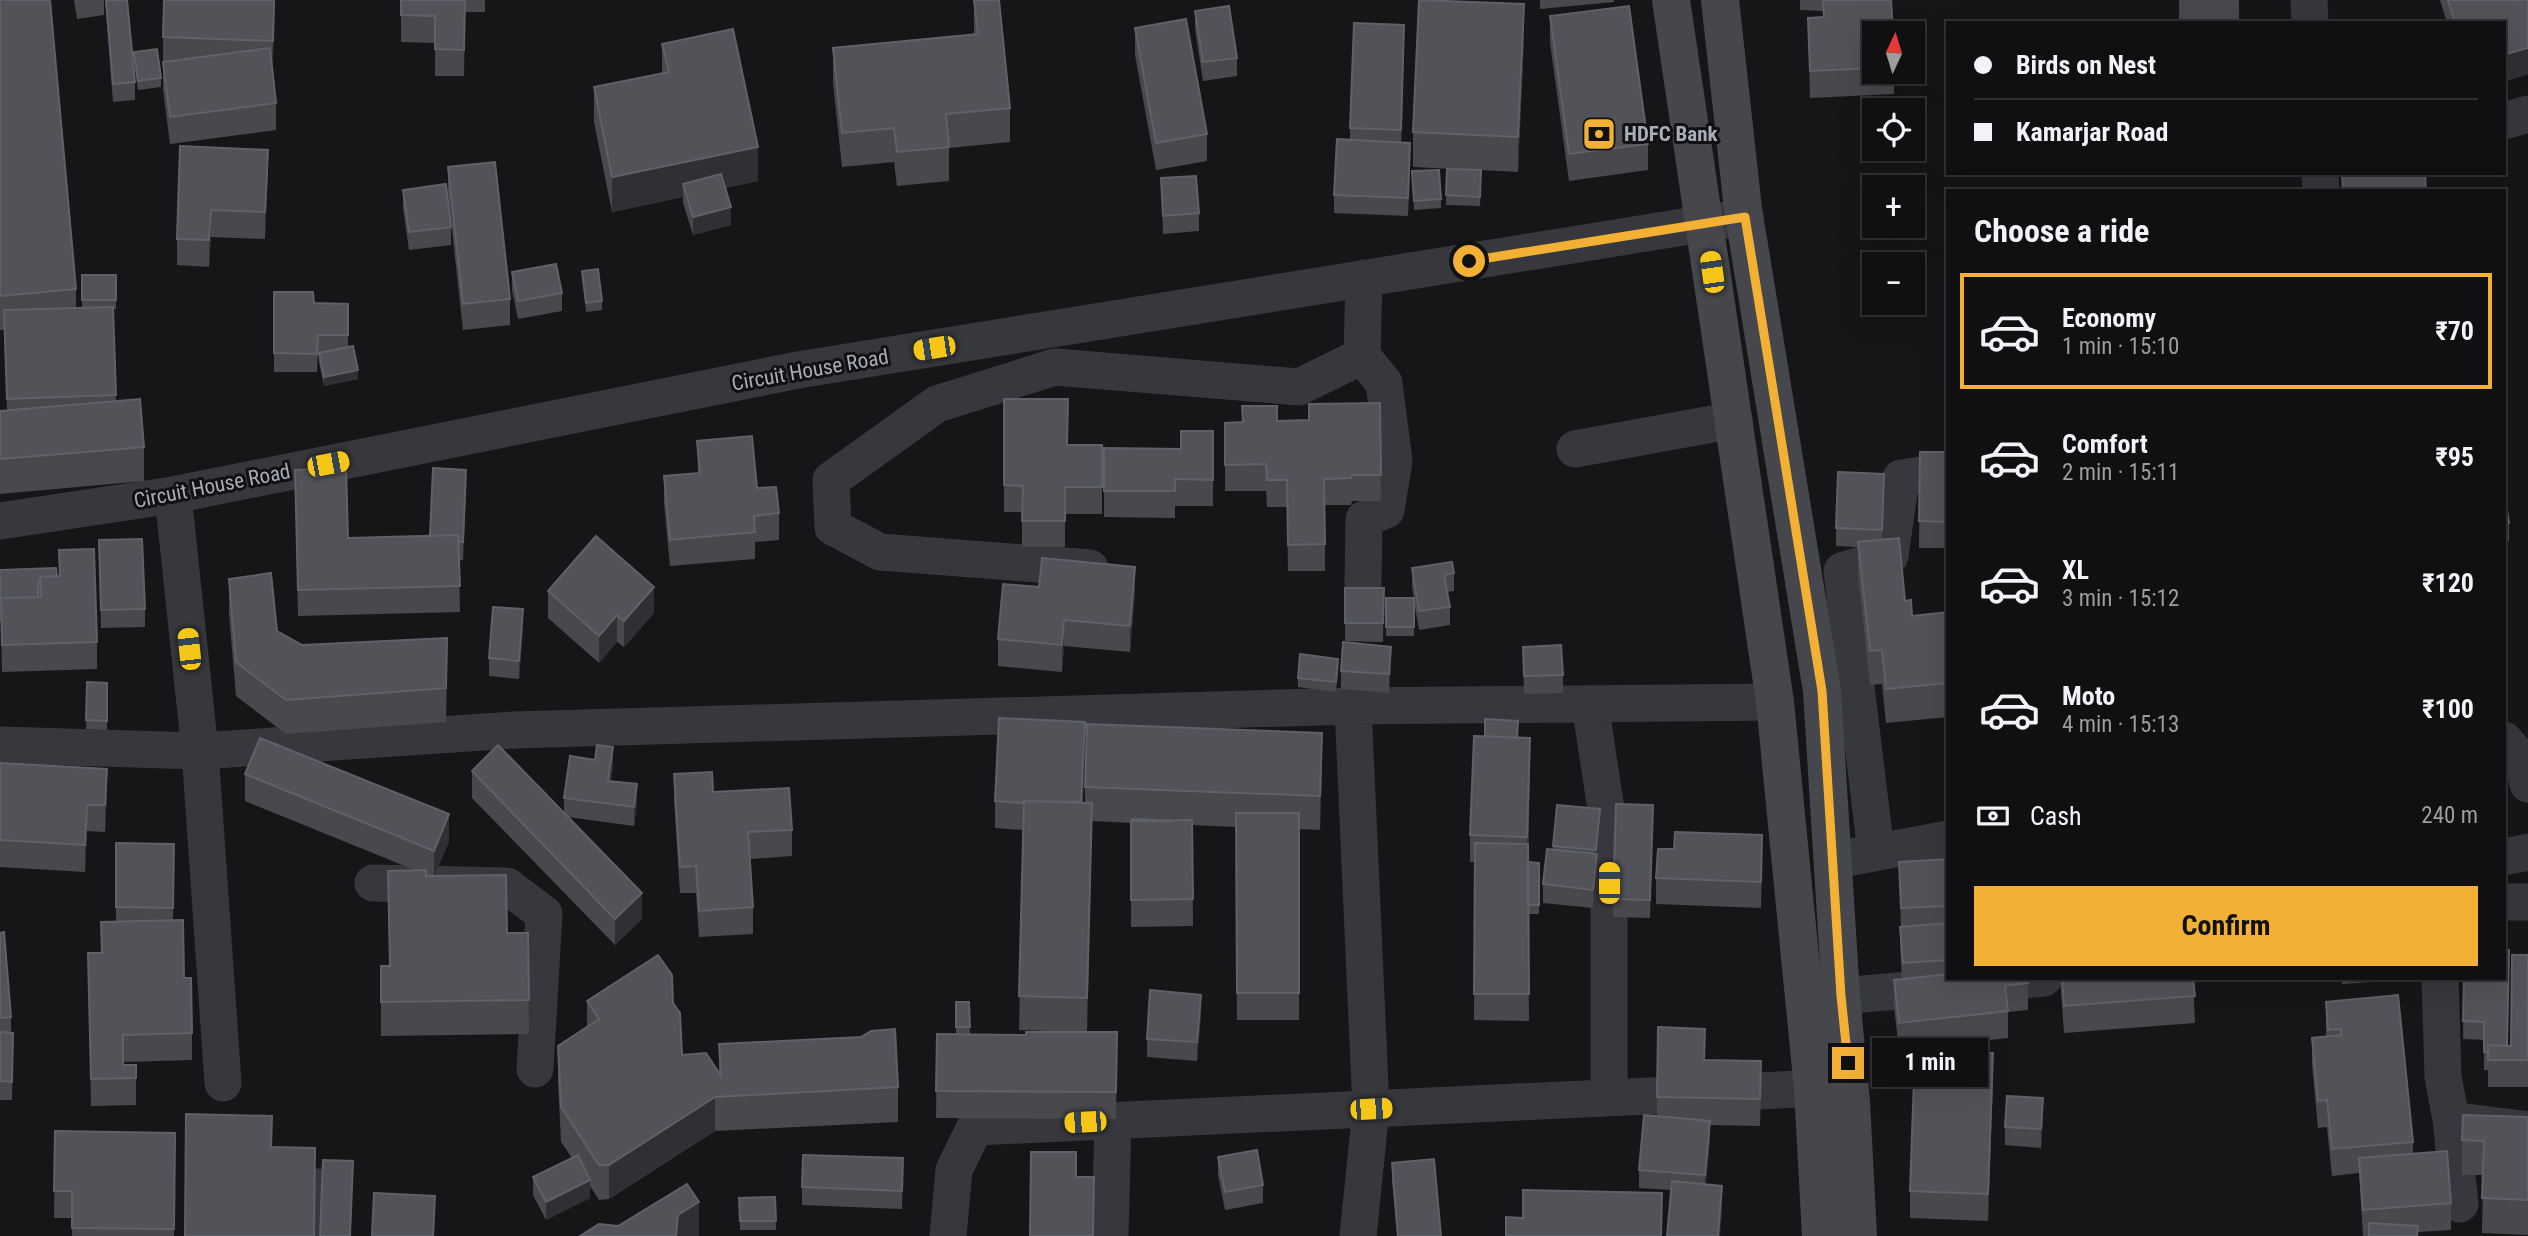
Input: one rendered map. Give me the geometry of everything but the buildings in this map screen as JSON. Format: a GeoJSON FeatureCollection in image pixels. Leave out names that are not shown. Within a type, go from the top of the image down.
{"type":"FeatureCollection","features":[{"type":"Feature","properties":{"kind":"main road"},"geometry":{"type":"LineString","coordinates":[[1671,0],[1831,1088],[1858,1236]]}},
{"type":"Feature","properties":{"kind":"main road"},"geometry":{"type":"LineString","coordinates":[[1720,0],[1745,217],[1822,691],[1841,996],[1831,1088],[1821,1236]]}},
{"type":"Feature","properties":{"kind":"street"},"geometry":{"type":"LineString","coordinates":[[2309,0],[2310,21]]}},
{"type":"Feature","properties":{"kind":"street"},"geometry":{"type":"LineString","coordinates":[[2506,120],[2528,114]]}},
{"type":"Feature","properties":{"kind":"street","name":"Circuit House Road"},"geometry":{"type":"LineString","coordinates":[[0,521],[173,495],[798,370],[1745,217]]}},
{"type":"Feature","properties":{"kind":"street"},"geometry":{"type":"LineString","coordinates":[[1363,584],[1364,519],[1386,510],[1394,461],[1384,383],[1362,356],[1364,278]]}},
{"type":"Feature","properties":{"kind":"street"},"geometry":{"type":"LineString","coordinates":[[1125,571],[880,552],[834,527],[831,480],[937,404],[1055,367],[1299,387],[1362,356]]}},
{"type":"Feature","properties":{"kind":"street"},"geometry":{"type":"LineString","coordinates":[[1576,449],[1734,420]]}},
{"type":"Feature","properties":{"kind":"street"},"geometry":{"type":"LineString","coordinates":[[1876,852],[1842,571],[1890,556],[1901,478],[1946,471]]}},
{"type":"Feature","properties":{"kind":"street"},"geometry":{"type":"LineString","coordinates":[[173,495],[200,751],[223,1083]]}},
{"type":"Feature","properties":{"kind":"street"},"geometry":{"type":"LineString","coordinates":[[0,746],[200,751],[514,730],[1353,706],[1775,702]]}},
{"type":"Feature","properties":{"kind":"street"},"geometry":{"type":"LineString","coordinates":[[1590,704],[1609,829],[1609,1098]]}},
{"type":"Feature","properties":{"kind":"street"},"geometry":{"type":"LineString","coordinates":[[1353,706],[1371,1109],[1358,1236]]}},
{"type":"Feature","properties":{"kind":"street"},"geometry":{"type":"LineString","coordinates":[[2506,742],[2523,761],[2528,784]]}},
{"type":"Feature","properties":{"kind":"street"},"geometry":{"type":"LineString","coordinates":[[1832,860],[1946,839]]}},
{"type":"Feature","properties":{"kind":"street"},"geometry":{"type":"LineString","coordinates":[[2506,857],[2528,852]]}},
{"type":"Feature","properties":{"kind":"street"},"geometry":{"type":"LineString","coordinates":[[373,883],[507,886],[544,914],[535,1069]]}},
{"type":"Feature","properties":{"kind":"street"},"geometry":{"type":"LineString","coordinates":[[2506,902],[2528,902]]}},
{"type":"Feature","properties":{"kind":"street"},"geometry":{"type":"LineString","coordinates":[[1841,996],[2021,980]]}},
{"type":"Feature","properties":{"kind":"street"},"geometry":{"type":"LineString","coordinates":[[2440,980],[2443,1076],[2451,1120],[2460,1204]]}},
{"type":"Feature","properties":{"kind":"street"},"geometry":{"type":"LineString","coordinates":[[948,1236],[954,1170],[975,1127],[1831,1088]]}},
{"type":"Feature","properties":{"kind":"street"},"geometry":{"type":"LineString","coordinates":[[2451,1120],[2528,1130]]}},
{"type":"Feature","properties":{"kind":"street"},"geometry":{"type":"LineString","coordinates":[[1110,1236],[1113,1121]]}},
{"type":"Feature","properties":{"kind":"street"},"geometry":{"type":"LineString","coordinates":[[318,1236],[319,1187]]}},
{"type":"Feature","properties":{"kind":"place","name":"HDFC Bank"},"geometry":{"type":"Point","coordinates":[1599,134]}},
{"type":"Feature","properties":{"kind":"route"},"geometry":{"type":"LineString","coordinates":[[1469,261],[1745,217],[1822,691],[1841,996],[1848,1063]]}}]}
